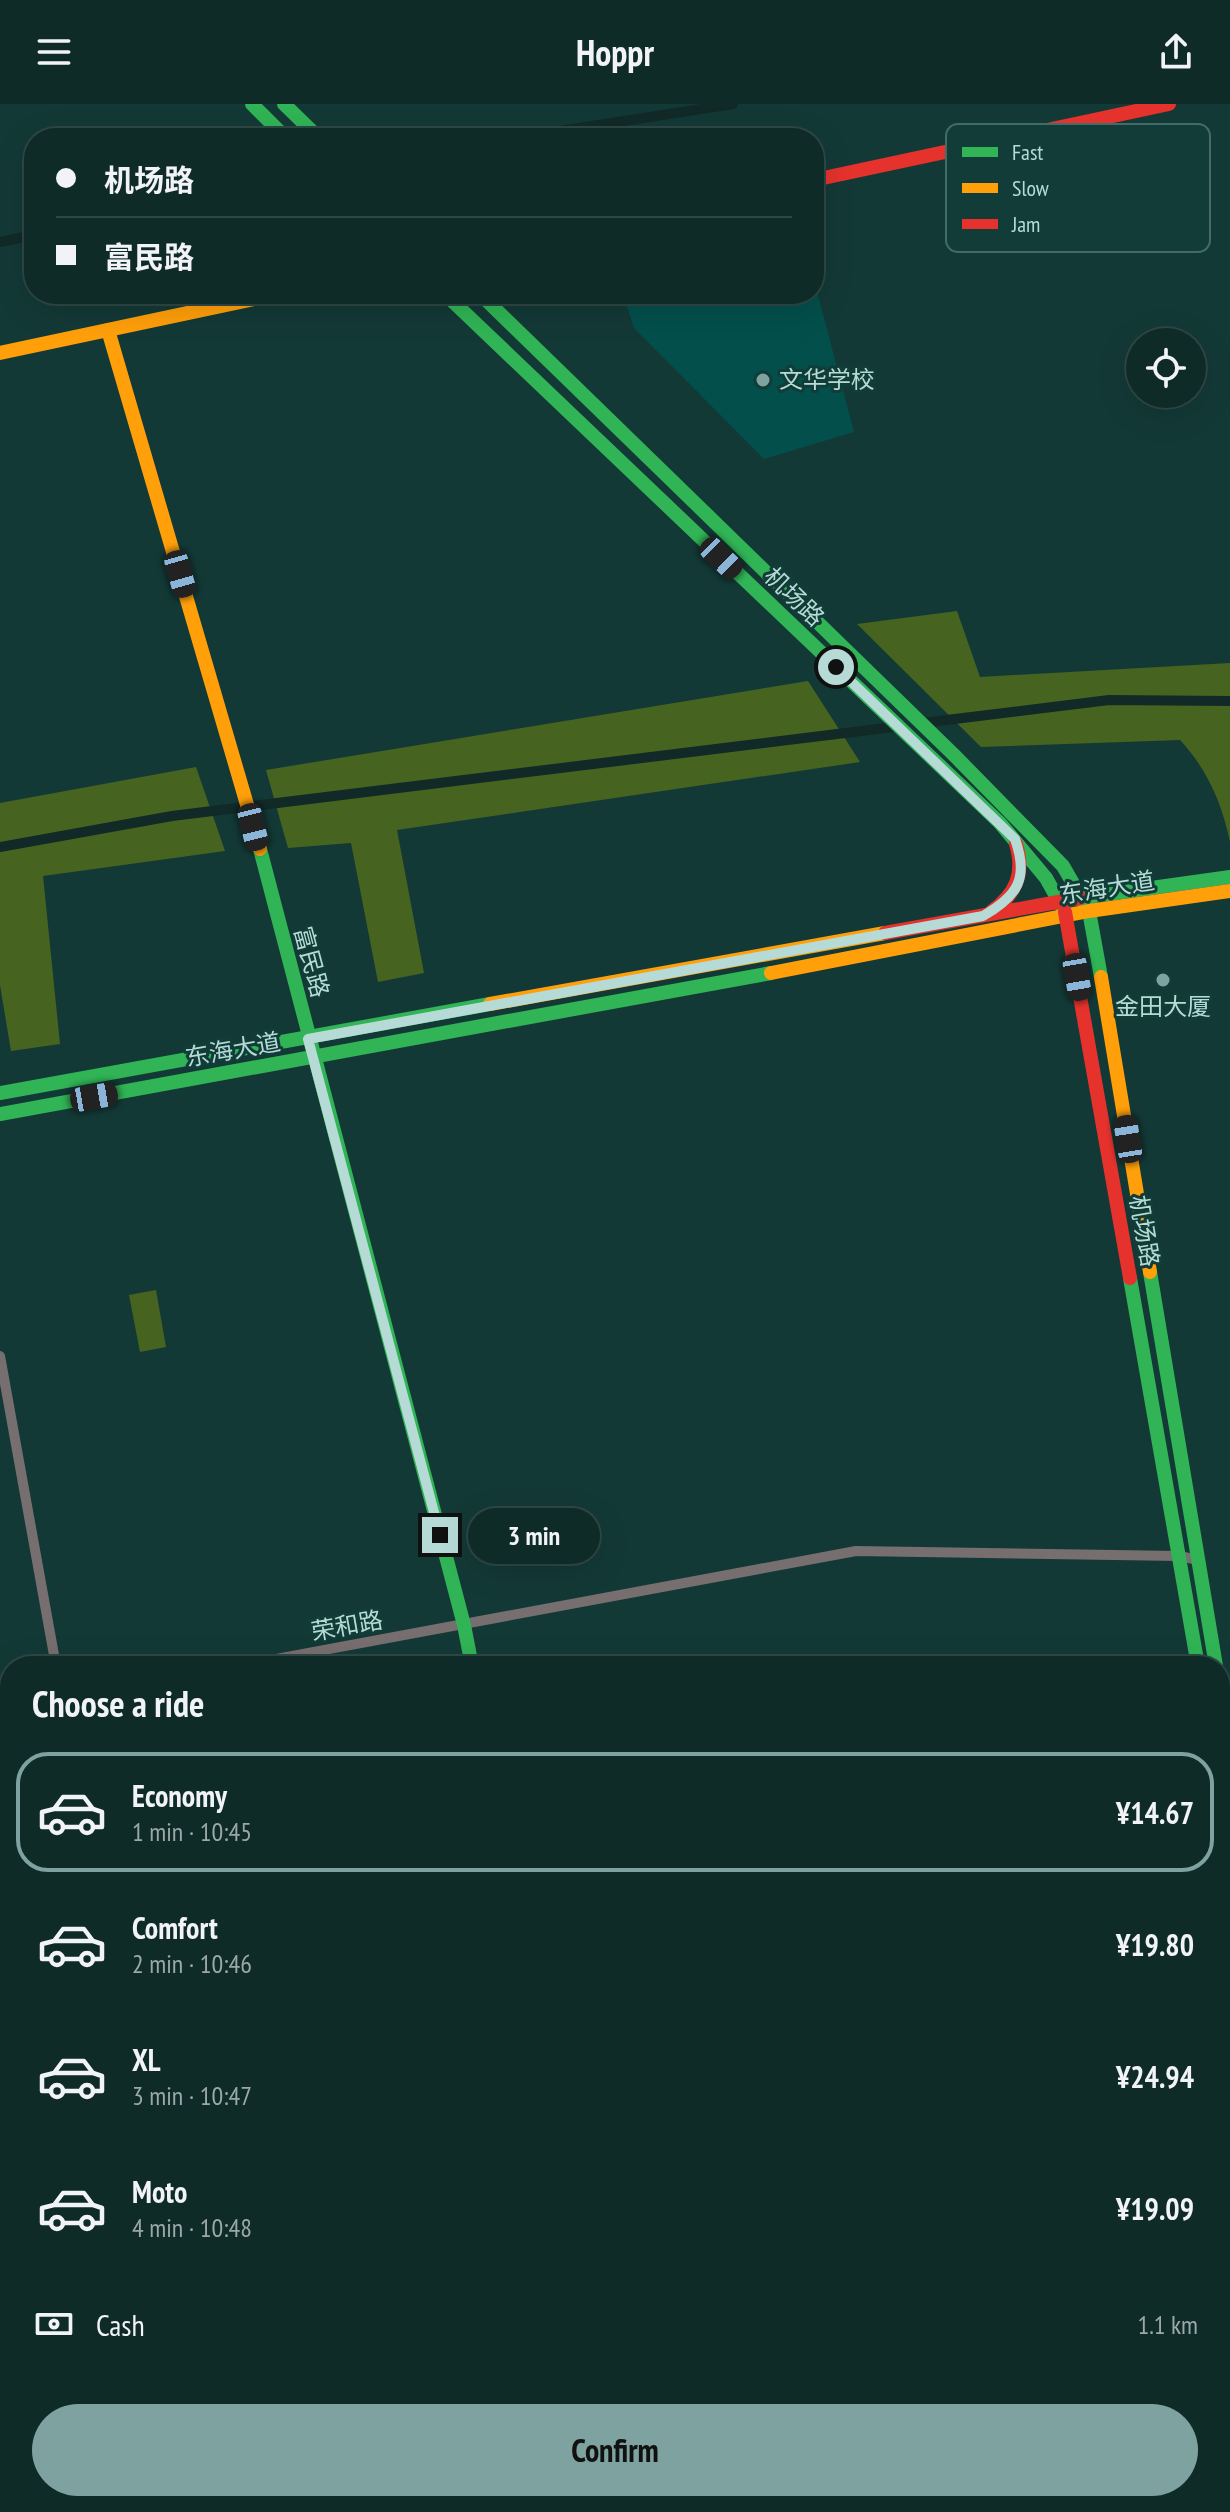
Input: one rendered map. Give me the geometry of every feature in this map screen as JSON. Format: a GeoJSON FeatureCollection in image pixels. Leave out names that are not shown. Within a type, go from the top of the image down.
{"type":"FeatureCollection","features":[{"type":"Feature","properties":{"kind":"main road"},"geometry":{"type":"LineString","coordinates":[[252,104],[276,128]]}},
{"type":"Feature","properties":{"kind":"main road"},"geometry":{"type":"LineString","coordinates":[[284,104],[309,128]]}},
{"type":"Feature","properties":{"kind":"main road"},"geometry":{"type":"LineString","coordinates":[[1076,124],[1169,104]]}},
{"type":"Feature","properties":{"kind":"main road"},"geometry":{"type":"LineString","coordinates":[[824,178],[946,152]]}},
{"type":"Feature","properties":{"kind":"main road"},"geometry":{"type":"LineString","coordinates":[[0,353],[230,304]]}},
{"type":"Feature","properties":{"kind":"main road","name":"机场路"},"geometry":{"type":"LineString","coordinates":[[455,304],[1015,839],[1041,869],[1063,909],[1196,1656]]}},
{"type":"Feature","properties":{"kind":"main road","name":"机场路"},"geometry":{"type":"LineString","coordinates":[[490,304],[953,754],[1063,866],[1086,904],[1214,1656]]}},
{"type":"Feature","properties":{"kind":"main road","name":"富民路"},"geometry":{"type":"LineString","coordinates":[[108,330],[244,787],[470,1656]]}},
{"type":"Feature","properties":{"kind":"main road"},"geometry":{"type":"LineString","coordinates":[[983,916],[1011,897],[1020,881],[1022,867],[1015,839]]}},
{"type":"Feature","properties":{"kind":"main road","name":"东海大道"},"geometry":{"type":"LineString","coordinates":[[0,1114],[313,1058],[1230,877]]}},
{"type":"Feature","properties":{"kind":"main road","name":"东海大道"},"geometry":{"type":"LineString","coordinates":[[1086,904],[1230,891]]}},
{"type":"Feature","properties":{"kind":"main road","name":"东海大道"},"geometry":{"type":"LineString","coordinates":[[0,1093],[983,916],[1063,909]]}},
{"type":"Feature","properties":{"kind":"street"},"geometry":{"type":"LineString","coordinates":[[0,1356],[54,1656]]}},
{"type":"Feature","properties":{"kind":"street","name":"荣和路"},"geometry":{"type":"LineString","coordinates":[[293,1656],[856,1551],[1179,1556],[1199,1560]]}},
{"type":"Feature","properties":{"kind":"shaded area","name":"文华学校"},"geometry":{"type":"Polygon","coordinates":[[[626,304],[820,304],[854,432],[764,459],[634,328],[626,304]]]}},
{"type":"Feature","properties":{"kind":"green space"},"geometry":{"type":"Polygon","coordinates":[[[957,611],[980,677],[1230,663],[1230,842],[1212,787],[1180,740],[981,747],[857,624],[957,611]]]}},
{"type":"Feature","properties":{"kind":"green space"},"geometry":{"type":"Polygon","coordinates":[[[808,681],[860,762],[397,830],[424,973],[378,982],[351,843],[288,848],[266,770],[808,681]]]}},
{"type":"Feature","properties":{"kind":"green space"},"geometry":{"type":"Polygon","coordinates":[[[196,767],[225,851],[43,876],[60,1044],[11,1051],[0,985],[0,803],[196,767]]]}},
{"type":"Feature","properties":{"kind":"green space"},"geometry":{"type":"Polygon","coordinates":[[[156,1290],[166,1347],[140,1352],[129,1295],[156,1290]]]}},
{"type":"Feature","properties":{"kind":"waterway"},"geometry":{"type":"LineString","coordinates":[[579,128],[733,104]]}},
{"type":"Feature","properties":{"kind":"waterway"},"geometry":{"type":"LineString","coordinates":[[0,242],[24,237]]}},
{"type":"Feature","properties":{"kind":"waterway"},"geometry":{"type":"LineString","coordinates":[[922,723],[1109,700],[1230,701]]}},
{"type":"Feature","properties":{"kind":"waterway"},"geometry":{"type":"LineString","coordinates":[[0,847],[172,816],[902,726]]}},
{"type":"Feature","properties":{"kind":"traffic: fast"},"geometry":{"type":"LineString","coordinates":[[252,104],[276,128]]}},
{"type":"Feature","properties":{"kind":"traffic: fast"},"geometry":{"type":"LineString","coordinates":[[284,104],[309,128]]}},
{"type":"Feature","properties":{"kind":"traffic: fast"},"geometry":{"type":"LineString","coordinates":[[455,304],[1000,823],[1046,878],[1065,912]]}},
{"type":"Feature","properties":{"kind":"traffic: fast"},"geometry":{"type":"LineString","coordinates":[[490,304],[953,754],[1063,866],[1089,911],[1101,977]]}},
{"type":"Feature","properties":{"kind":"traffic: fast"},"geometry":{"type":"LineString","coordinates":[[260,849],[470,1656]]}},
{"type":"Feature","properties":{"kind":"traffic: fast"},"geometry":{"type":"LineString","coordinates":[[1080,898],[1230,877]]}},
{"type":"Feature","properties":{"kind":"traffic: fast"},"geometry":{"type":"LineString","coordinates":[[0,1114],[771,973]]}},
{"type":"Feature","properties":{"kind":"traffic: fast"},"geometry":{"type":"LineString","coordinates":[[0,1093],[490,1004]]}},
{"type":"Feature","properties":{"kind":"traffic: fast"},"geometry":{"type":"LineString","coordinates":[[1150,1272],[1214,1656]]}},
{"type":"Feature","properties":{"kind":"traffic: fast"},"geometry":{"type":"LineString","coordinates":[[1130,1278],[1196,1656]]}},
{"type":"Feature","properties":{"kind":"traffic: slow"},"geometry":{"type":"LineString","coordinates":[[0,353],[230,304]]}},
{"type":"Feature","properties":{"kind":"traffic: slow"},"geometry":{"type":"LineString","coordinates":[[108,330],[260,849]]}},
{"type":"Feature","properties":{"kind":"traffic: slow"},"geometry":{"type":"LineString","coordinates":[[771,973],[1089,911],[1230,891]]}},
{"type":"Feature","properties":{"kind":"traffic: slow"},"geometry":{"type":"LineString","coordinates":[[490,1004],[885,933]]}},
{"type":"Feature","properties":{"kind":"traffic: slow"},"geometry":{"type":"LineString","coordinates":[[1101,977],[1150,1272]]}},
{"type":"Feature","properties":{"kind":"traffic: jam"},"geometry":{"type":"LineString","coordinates":[[1076,124],[1169,104]]}},
{"type":"Feature","properties":{"kind":"traffic: jam"},"geometry":{"type":"LineString","coordinates":[[824,178],[946,152]]}},
{"type":"Feature","properties":{"kind":"traffic: jam"},"geometry":{"type":"LineString","coordinates":[[991,912],[1007,898],[1019,874],[1016,844]]}},
{"type":"Feature","properties":{"kind":"traffic: jam"},"geometry":{"type":"LineString","coordinates":[[885,933],[1080,898]]}},
{"type":"Feature","properties":{"kind":"traffic: jam"},"geometry":{"type":"LineString","coordinates":[[1065,912],[1130,1278]]}},
{"type":"Feature","properties":{"kind":"place","name":"文华学校"},"geometry":{"type":"Point","coordinates":[763,380]}},
{"type":"Feature","properties":{"kind":"place","name":"金田大厦"},"geometry":{"type":"Point","coordinates":[1163,980]}},
{"type":"Feature","properties":{"kind":"route"},"geometry":{"type":"LineString","coordinates":[[440,1535],[308,1039],[983,916],[997,908],[1011,897],[1020,881],[1022,867],[1015,839],[836,667]]}}]}
